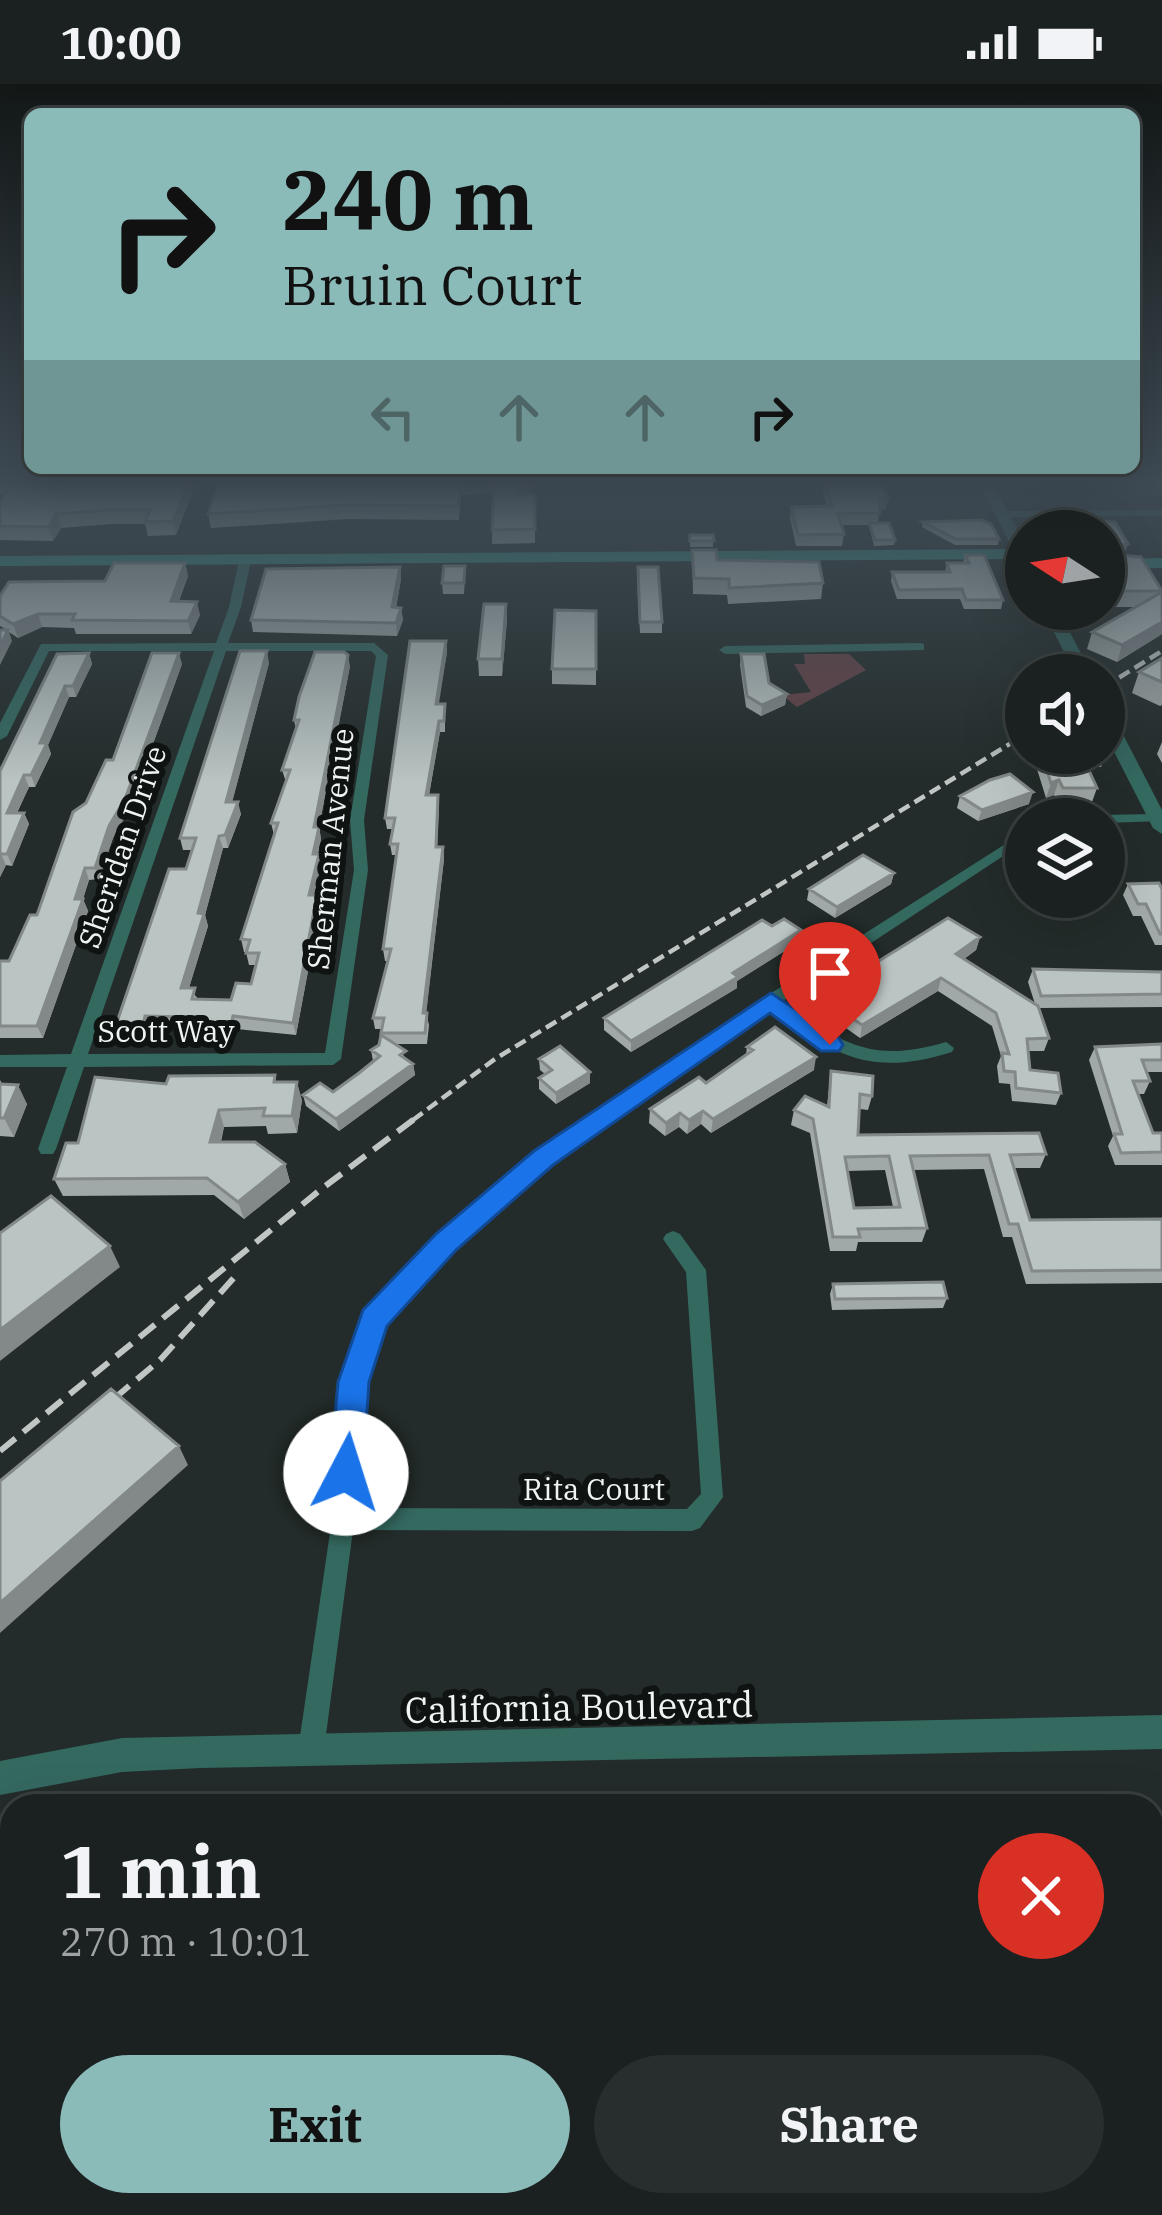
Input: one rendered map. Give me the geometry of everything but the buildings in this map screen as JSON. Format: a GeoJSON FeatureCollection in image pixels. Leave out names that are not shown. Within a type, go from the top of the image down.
{"type":"FeatureCollection","features":[{"type":"Feature","properties":{"kind":"street","name":"Sheridan Drive"},"geometry":{"type":"LineString","coordinates":[[47,1149],[221,647],[238,584]]}},
{"type":"Feature","properties":{"kind":"street"},"geometry":{"type":"LineString","coordinates":[[0,736],[44,646],[221,647]]}},
{"type":"Feature","properties":{"kind":"street"},"geometry":{"type":"LineString","coordinates":[[725,650],[920,646]]}},
{"type":"Feature","properties":{"kind":"street","name":"Sherman Avenue"},"geometry":{"type":"LineString","coordinates":[[221,647],[374,647],[382,656],[357,820],[361,870],[333,1059]]}},
{"type":"Feature","properties":{"kind":"street"},"geometry":{"type":"LineString","coordinates":[[1125,756],[1159,823]]}},
{"type":"Feature","properties":{"kind":"street"},"geometry":{"type":"LineString","coordinates":[[1125,821],[1159,823]]}},
{"type":"Feature","properties":{"kind":"street"},"geometry":{"type":"LineString","coordinates":[[311,1750],[343,1519],[354,1382],[374,1319],[446,1242],[543,1158],[771,1001],[1005,850]]}},
{"type":"Feature","properties":{"kind":"street"},"geometry":{"type":"LineString","coordinates":[[771,1001],[830,1045],[870,1058],[919,1059],[946,1048]]}},
{"type":"Feature","properties":{"kind":"street","name":"Scott Way"},"geometry":{"type":"LineString","coordinates":[[0,1061],[333,1059]]}},
{"type":"Feature","properties":{"kind":"street","name":"Rita Court"},"geometry":{"type":"LineString","coordinates":[[343,1519],[692,1520],[712,1497],[696,1270],[673,1239]]}},
{"type":"Feature","properties":{"kind":"street","name":"California Boulevard"},"geometry":{"type":"LineString","coordinates":[[0,1778],[122,1755],[1162,1732]]}},
{"type":"Feature","properties":{"kind":"shaded area"},"geometry":{"type":"Polygon","coordinates":[[[804,654],[849,654],[866,670],[797,707],[782,695],[811,692],[794,664],[805,664],[804,654]]]}},
{"type":"Feature","properties":{"kind":"railway"},"geometry":{"type":"LineString","coordinates":[[1125,674],[1162,651]]}},
{"type":"Feature","properties":{"kind":"railway"},"geometry":{"type":"LineString","coordinates":[[414,1119],[495,1059],[1005,747]]}},
{"type":"Feature","properties":{"kind":"railway"},"geometry":{"type":"LineString","coordinates":[[0,1451],[414,1119]]}},
{"type":"Feature","properties":{"kind":"railway"},"geometry":{"type":"LineString","coordinates":[[91,1418],[160,1360],[240,1271]]}},
{"type":"Feature","properties":{"kind":"route"},"geometry":{"type":"LineString","coordinates":[[346,1473],[354,1382],[374,1319],[446,1242],[543,1158],[771,1001],[830,1045]]}}]}
